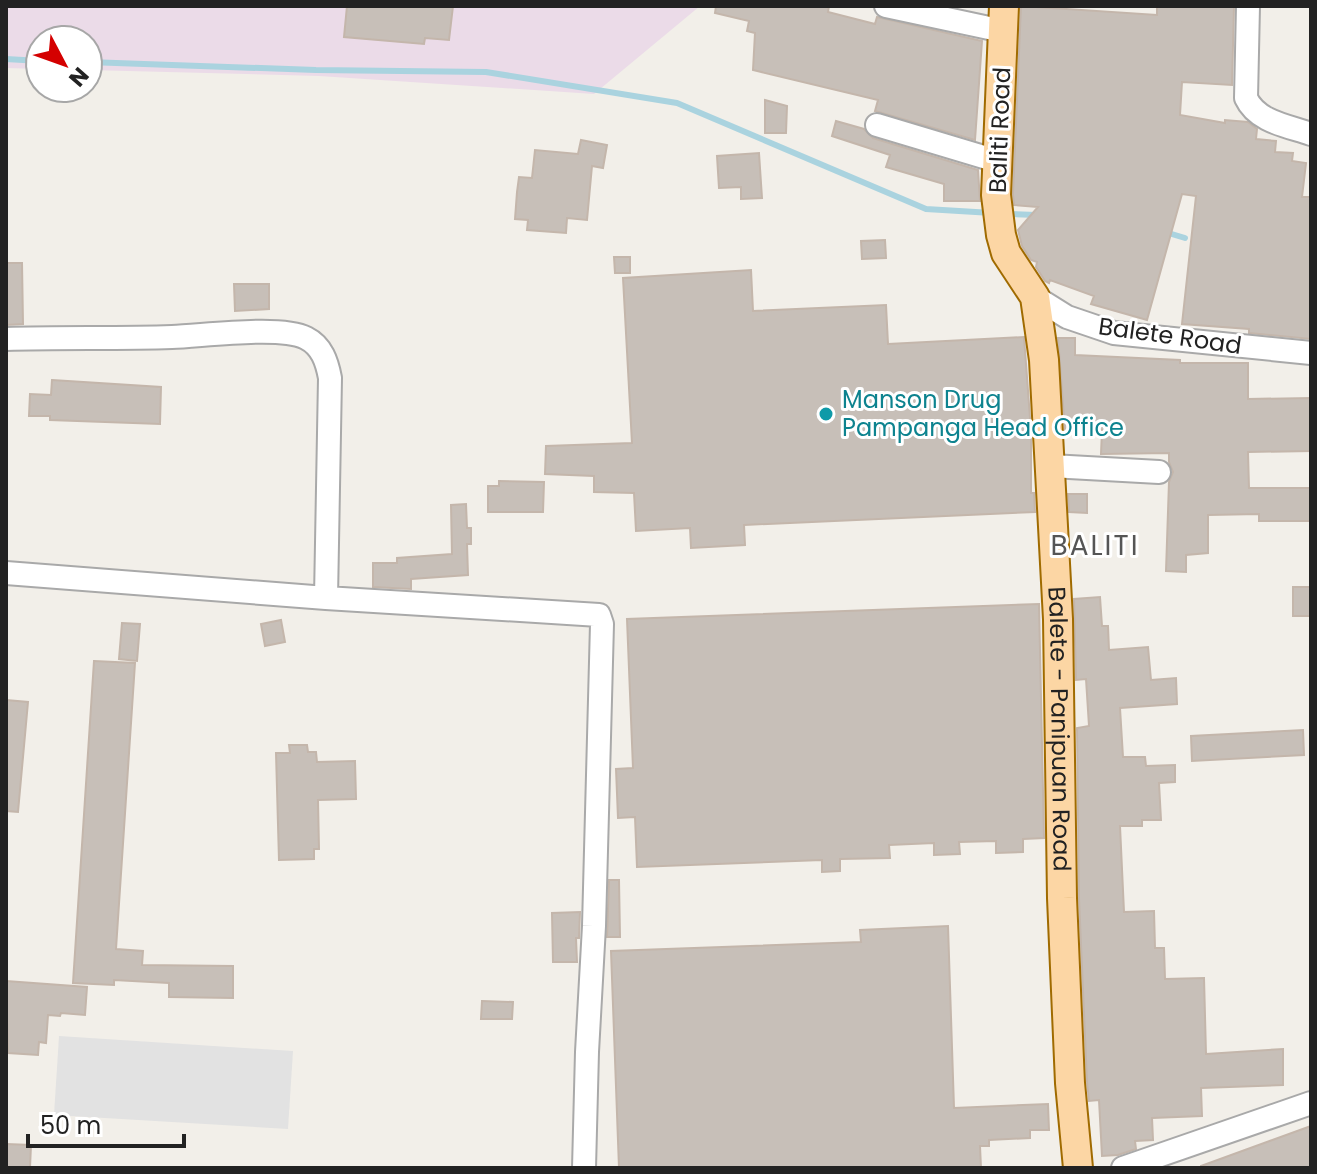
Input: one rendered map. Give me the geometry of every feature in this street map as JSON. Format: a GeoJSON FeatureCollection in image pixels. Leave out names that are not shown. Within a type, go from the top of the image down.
{"type":"FeatureCollection","features":[{"type":"Feature","properties":{"kind":"main road","name":"Baliti Road"},"geometry":{"type":"LineString","coordinates":[[1003,244],[996,195],[1004,19]]}},
{"type":"Feature","properties":{"kind":"main road","name":"Balete - Panipuan Road"},"geometry":{"type":"LineString","coordinates":[[1003,244],[1035,297],[1044,360],[1058,619],[1062,898],[1070,1083],[1078,1168]]}},
{"type":"Feature","properties":{"kind":"street"},"geometry":{"type":"LineString","coordinates":[[886,6],[1004,19]]}},
{"type":"Feature","properties":{"kind":"street"},"geometry":{"type":"LineString","coordinates":[[1248,6],[1246,98],[1258,115],[1311,134]]}},
{"type":"Feature","properties":{"kind":"street"},"geometry":{"type":"LineString","coordinates":[[877,125],[997,161]]}},
{"type":"Feature","properties":{"kind":"street","name":"Balete Road"},"geometry":{"type":"LineString","coordinates":[[1035,297],[1067,317],[1114,333],[1311,353]]}},
{"type":"Feature","properties":{"kind":"street"},"geometry":{"type":"LineString","coordinates":[[6,339],[287,332],[307,338],[319,348],[327,361],[330,378],[326,598]]}},
{"type":"Feature","properties":{"kind":"street"},"geometry":{"type":"LineString","coordinates":[[1051,466],[1159,472]]}},
{"type":"Feature","properties":{"kind":"street"},"geometry":{"type":"LineString","coordinates":[[6,573],[326,598],[596,613],[602,619],[595,910],[584,1168]]}},
{"type":"Feature","properties":{"kind":"street"},"geometry":{"type":"LineString","coordinates":[[1123,1168],[1311,1103]]}},
{"type":"Feature","properties":{"kind":"shaded area"},"geometry":{"type":"Polygon","coordinates":[[[6,6],[700,6],[594,94],[319,76],[104,70],[104,24],[24,24],[24,69],[6,68],[6,6]]]}},
{"type":"Feature","properties":{"kind":"shaded area"},"geometry":{"type":"Polygon","coordinates":[[[59,1036],[293,1051],[288,1129],[54,1115],[59,1036]]]}},
{"type":"Feature","properties":{"kind":"building"},"geometry":{"type":"Polygon","coordinates":[[[347,6],[453,6],[449,40],[425,38],[424,44],[344,37],[347,6]]]}},
{"type":"Feature","properties":{"kind":"building"},"geometry":{"type":"Polygon","coordinates":[[[716,6],[829,6],[828,12],[875,24],[877,17],[982,41],[975,140],[875,111],[878,100],[753,70],[755,33],[747,31],[749,21],[715,13],[716,6]]]}},
{"type":"Feature","properties":{"kind":"building"},"geometry":{"type":"Polygon","coordinates":[[[1021,6],[1157,15],[1157,6],[1234,6],[1232,85],[1182,82],[1180,115],[1225,123],[1225,120],[1248,122],[1257,129],[1256,139],[1276,141],[1275,152],[1293,153],[1292,161],[1306,163],[1302,197],[1311,197],[1311,339],[1249,333],[1249,329],[1182,324],[1196,196],[1182,194],[1147,320],[1091,304],[1094,296],[1050,280],[1049,283],[1045,281],[1036,267],[1037,262],[1031,260],[1022,246],[1018,230],[1038,207],[1014,205],[1013,194],[1021,6]]]}},
{"type":"Feature","properties":{"kind":"building"},"geometry":{"type":"Polygon","coordinates":[[[765,100],[787,106],[786,133],[765,133],[765,100]]]}},
{"type":"Feature","properties":{"kind":"building"},"geometry":{"type":"Polygon","coordinates":[[[836,121],[864,129],[873,138],[978,170],[980,201],[944,201],[944,184],[886,167],[890,155],[832,136],[836,121]]]}},
{"type":"Feature","properties":{"kind":"building"},"geometry":{"type":"Polygon","coordinates":[[[581,140],[607,145],[603,168],[592,166],[587,220],[567,218],[566,233],[527,230],[528,220],[515,219],[517,192],[519,177],[532,178],[535,150],[578,154],[581,140]]]}},
{"type":"Feature","properties":{"kind":"building"},"geometry":{"type":"Polygon","coordinates":[[[759,153],[762,198],[741,199],[741,187],[719,188],[717,156],[759,153]]]}},
{"type":"Feature","properties":{"kind":"building"},"geometry":{"type":"Polygon","coordinates":[[[885,240],[886,258],[862,259],[861,241],[885,240]]]}},
{"type":"Feature","properties":{"kind":"building"},"geometry":{"type":"Polygon","coordinates":[[[614,257],[630,257],[630,273],[615,273],[614,257]]]}},
{"type":"Feature","properties":{"kind":"building"},"geometry":{"type":"Polygon","coordinates":[[[6,263],[22,263],[23,324],[6,325],[6,263]]]}},
{"type":"Feature","properties":{"kind":"building"},"geometry":{"type":"Polygon","coordinates":[[[751,270],[753,311],[886,305],[888,344],[1024,337],[1031,431],[1031,493],[1034,493],[1035,512],[744,525],[745,545],[691,548],[690,528],[636,531],[634,493],[594,492],[594,476],[545,474],[546,446],[632,443],[623,278],[751,270]]]}},
{"type":"Feature","properties":{"kind":"building"},"geometry":{"type":"Polygon","coordinates":[[[234,284],[269,284],[269,309],[235,311],[234,284]]]}},
{"type":"Feature","properties":{"kind":"building"},"geometry":{"type":"Polygon","coordinates":[[[1058,338],[1075,338],[1075,355],[1180,360],[1180,363],[1248,363],[1248,399],[1311,398],[1311,451],[1248,452],[1249,488],[1311,488],[1311,521],[1259,521],[1259,514],[1208,515],[1208,553],[1186,555],[1186,572],[1166,571],[1169,482],[1173,472],[1169,453],[1101,454],[1102,430],[1065,431],[1058,338]]]}},
{"type":"Feature","properties":{"kind":"building"},"geometry":{"type":"Polygon","coordinates":[[[52,380],[161,387],[160,424],[50,420],[50,416],[29,416],[30,394],[51,395],[52,380]]]}},
{"type":"Feature","properties":{"kind":"building"},"geometry":{"type":"Polygon","coordinates":[[[499,481],[544,482],[543,512],[488,512],[488,486],[499,486],[499,481]]]}},
{"type":"Feature","properties":{"kind":"building"},"geometry":{"type":"Polygon","coordinates":[[[1068,494],[1087,494],[1087,513],[1069,512],[1068,494]]]}},
{"type":"Feature","properties":{"kind":"building"},"geometry":{"type":"Polygon","coordinates":[[[466,504],[467,528],[471,528],[471,544],[467,544],[468,575],[411,579],[411,589],[373,587],[373,563],[397,563],[397,558],[452,554],[451,505],[466,504]]]}},
{"type":"Feature","properties":{"kind":"building"},"geometry":{"type":"Polygon","coordinates":[[[1293,587],[1311,587],[1311,616],[1293,616],[1293,587]]]}},
{"type":"Feature","properties":{"kind":"building"},"geometry":{"type":"Polygon","coordinates":[[[1100,597],[1102,626],[1108,626],[1109,650],[1148,647],[1151,680],[1176,678],[1177,704],[1120,708],[1123,757],[1145,757],[1146,766],[1175,765],[1175,782],[1159,783],[1161,820],[1142,820],[1142,826],[1120,826],[1124,912],[1154,911],[1155,948],[1164,948],[1165,979],[1204,978],[1206,1054],[1283,1049],[1283,1085],[1201,1088],[1202,1116],[1152,1118],[1153,1140],[1135,1141],[1136,1149],[1102,1156],[1099,1100],[1089,1101],[1087,1082],[1079,898],[1077,728],[1089,726],[1086,679],[1076,680],[1074,599],[1100,597]]]}},
{"type":"Feature","properties":{"kind":"building"},"geometry":{"type":"Polygon","coordinates":[[[1039,604],[1044,838],[1023,839],[1023,852],[996,853],[996,841],[959,842],[960,854],[934,855],[934,843],[889,845],[890,858],[840,859],[840,871],[822,872],[822,860],[637,867],[635,817],[618,818],[616,769],[633,768],[627,619],[1039,604]]]}},
{"type":"Feature","properties":{"kind":"building"},"geometry":{"type":"Polygon","coordinates":[[[281,620],[285,642],[265,646],[261,624],[281,620]]]}},
{"type":"Feature","properties":{"kind":"building"},"geometry":{"type":"Polygon","coordinates":[[[122,623],[140,624],[137,661],[119,659],[122,623]]]}},
{"type":"Feature","properties":{"kind":"building"},"geometry":{"type":"Polygon","coordinates":[[[94,661],[135,663],[116,949],[143,951],[142,965],[233,966],[233,998],[169,997],[169,983],[114,980],[114,985],[73,983],[94,661]]]}},
{"type":"Feature","properties":{"kind":"building"},"geometry":{"type":"Polygon","coordinates":[[[6,700],[28,702],[18,812],[6,811],[6,700]]]}},
{"type":"Feature","properties":{"kind":"building"},"geometry":{"type":"Polygon","coordinates":[[[1303,730],[1304,755],[1192,761],[1191,736],[1303,730]]]}},
{"type":"Feature","properties":{"kind":"building"},"geometry":{"type":"Polygon","coordinates":[[[289,745],[307,745],[308,752],[316,752],[317,762],[355,761],[356,799],[318,800],[319,849],[314,849],[314,859],[279,860],[276,753],[290,753],[289,745]]]}},
{"type":"Feature","properties":{"kind":"building"},"geometry":{"type":"Polygon","coordinates":[[[609,880],[619,880],[620,937],[607,937],[609,880]]]}},
{"type":"Feature","properties":{"kind":"building"},"geometry":{"type":"Polygon","coordinates":[[[580,912],[579,938],[576,938],[577,962],[553,962],[552,913],[580,912]]]}},
{"type":"Feature","properties":{"kind":"building"},"geometry":{"type":"Polygon","coordinates":[[[948,926],[954,1108],[1048,1104],[1049,1130],[1030,1130],[1030,1138],[989,1140],[989,1146],[980,1146],[981,1168],[619,1168],[611,951],[861,942],[860,930],[948,926]]]}},
{"type":"Feature","properties":{"kind":"building"},"geometry":{"type":"Polygon","coordinates":[[[6,981],[87,987],[85,1015],[48,1015],[46,1043],[39,1042],[38,1055],[8,1053],[6,981]]]}},
{"type":"Feature","properties":{"kind":"building"},"geometry":{"type":"Polygon","coordinates":[[[482,1001],[513,1002],[512,1019],[481,1019],[482,1001]]]}},
{"type":"Feature","properties":{"kind":"building"},"geometry":{"type":"Polygon","coordinates":[[[1311,1126],[1311,1168],[1201,1168],[1201,1166],[1311,1126]]]}},
{"type":"Feature","properties":{"kind":"building"},"geometry":{"type":"Polygon","coordinates":[[[6,1144],[31,1145],[30,1168],[6,1168],[6,1144]]]}},
{"type":"Feature","properties":{"kind":"waterway"},"geometry":{"type":"LineString","coordinates":[[6,59],[24,60]]}},
{"type":"Feature","properties":{"kind":"waterway"},"geometry":{"type":"LineString","coordinates":[[104,63],[486,72],[677,103],[926,209],[992,213]]}},
{"type":"Feature","properties":{"kind":"waterway"},"geometry":{"type":"LineString","coordinates":[[1008,214],[1036,215]]}},
{"type":"Feature","properties":{"kind":"waterway"},"geometry":{"type":"LineString","coordinates":[[1165,232],[1185,238]]}},
{"type":"Feature","properties":{"kind":"place","name":"Manson Drug Pampanga Head Office"},"geometry":{"type":"Point","coordinates":[826,414]}},
{"type":"Feature","properties":{"kind":"district","name":"BALITI"},"geometry":{"type":"Point","coordinates":[1095,545]}}]}
